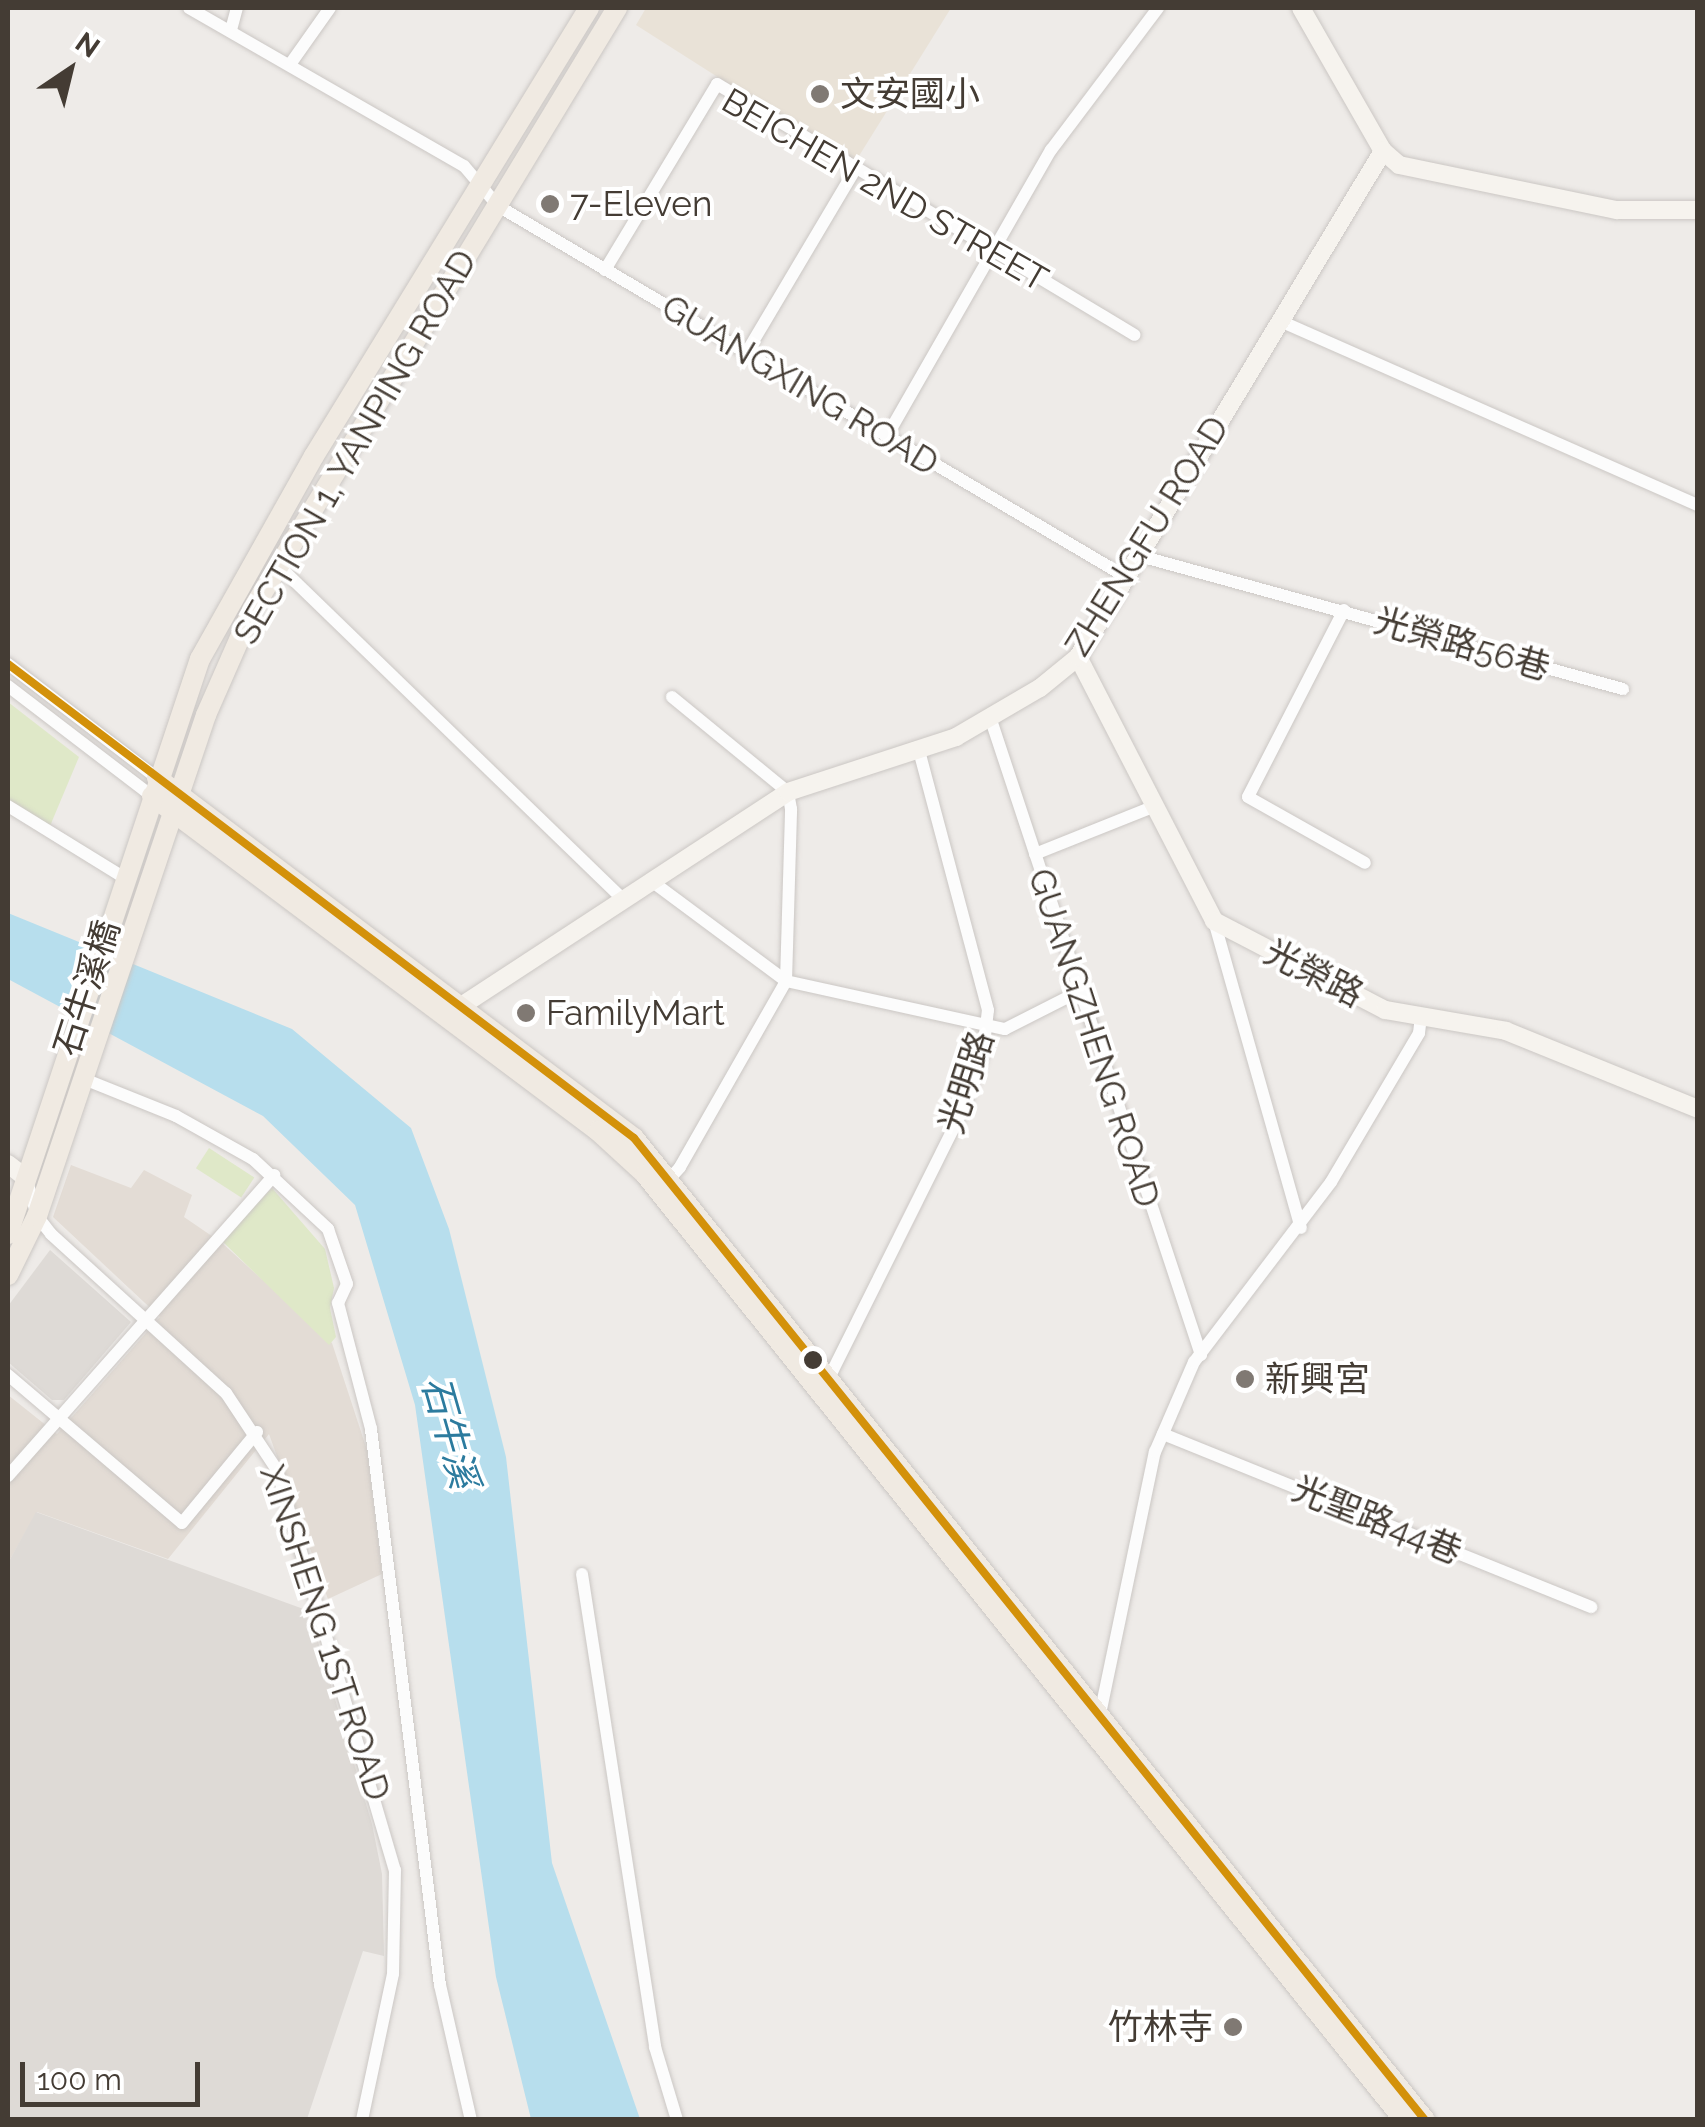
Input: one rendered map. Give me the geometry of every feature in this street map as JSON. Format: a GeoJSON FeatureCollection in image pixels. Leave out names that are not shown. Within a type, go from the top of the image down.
{"type":"FeatureCollection","features":[{"type":"Feature","properties":{"kind":"main road","name":"SECTION 1, YANPING ROAD"},"geometry":{"type":"LineString","coordinates":[[116,899],[200,659],[314,456],[589,8]]}},
{"type":"Feature","properties":{"kind":"main road","name":"SECTION 1, YANPING ROAD"},"geometry":{"type":"LineString","coordinates":[[139,910],[175,803],[252,610],[617,8]]}},
{"type":"Feature","properties":{"kind":"main road"},"geometry":{"type":"LineString","coordinates":[[395,326],[417,340]]}},
{"type":"Feature","properties":{"kind":"main road"},"geometry":{"type":"LineString","coordinates":[[314,456],[338,471]]}},
{"type":"Feature","properties":{"kind":"main road"},"geometry":{"type":"LineString","coordinates":[[154,787],[453,1011],[620,1127],[1097,1726],[1404,2120]]}},
{"type":"Feature","properties":{"kind":"main road","name":"石牛溪橋"},"geometry":{"type":"LineString","coordinates":[[8,1234],[20,1201],[17,1181],[58,1076],[116,899]]}},
{"type":"Feature","properties":{"kind":"main road","name":"石牛溪橋"},"geometry":{"type":"LineString","coordinates":[[8,1275],[37,1216],[139,910]]}},
{"type":"Feature","properties":{"kind":"main road"},"geometry":{"type":"LineString","coordinates":[[1097,1726],[1425,2120]]}},
{"type":"Feature","properties":{"kind":"street"},"geometry":{"type":"LineString","coordinates":[[189,8],[291,64],[484,182]]}},
{"type":"Feature","properties":{"kind":"street"},"geometry":{"type":"LineString","coordinates":[[230,30],[237,8]]}},
{"type":"Feature","properties":{"kind":"street"},"geometry":{"type":"LineString","coordinates":[[291,64],[330,8]]}},
{"type":"Feature","properties":{"kind":"street"},"geometry":{"type":"LineString","coordinates":[[887,436],[1051,150],[1158,8]]}},
{"type":"Feature","properties":{"kind":"street"},"geometry":{"type":"LineString","coordinates":[[1301,8],[1383,151],[1399,165],[1617,210],[1698,210]]}},
{"type":"Feature","properties":{"kind":"street","name":"BEICHEN 2ND STREET"},"geometry":{"type":"LineString","coordinates":[[605,270],[716,84],[1134,335]]}},
{"type":"Feature","properties":{"kind":"street","name":"ZHENGFU ROAD"},"geometry":{"type":"LineString","coordinates":[[453,1011],[621,897],[788,792],[919,751],[991,720],[1078,656],[1383,151]]}},
{"type":"Feature","properties":{"kind":"street"},"geometry":{"type":"LineString","coordinates":[[745,355],[856,168]]}},
{"type":"Feature","properties":{"kind":"street","name":"GUANGXING ROAD"},"geometry":{"type":"LineString","coordinates":[[484,182],[498,206],[1126,577]]}},
{"type":"Feature","properties":{"kind":"street"},"geometry":{"type":"LineString","coordinates":[[1280,320],[1698,505]]}},
{"type":"Feature","properties":{"kind":"street"},"geometry":{"type":"LineString","coordinates":[[1140,556],[1344,610]]}},
{"type":"Feature","properties":{"kind":"street"},"geometry":{"type":"LineString","coordinates":[[279,566],[621,897]]}},
{"type":"Feature","properties":{"kind":"street","name":"光榮路56巷"},"geometry":{"type":"LineString","coordinates":[[1365,862],[1248,796],[1344,610],[1623,689]]}},
{"type":"Feature","properties":{"kind":"street"},"geometry":{"type":"LineString","coordinates":[[1078,656],[1214,921],[1301,1228]]}},
{"type":"Feature","properties":{"kind":"street"},"geometry":{"type":"LineString","coordinates":[[8,664],[154,787]]}},
{"type":"Feature","properties":{"kind":"street"},"geometry":{"type":"LineString","coordinates":[[8,686],[154,787]]}},
{"type":"Feature","properties":{"kind":"street"},"geometry":{"type":"LineString","coordinates":[[664,1184],[786,981],[788,792],[672,697]]}},
{"type":"Feature","properties":{"kind":"street","name":"GUANGZHENG ROAD"},"geometry":{"type":"LineString","coordinates":[[991,720],[1201,1354]]}},
{"type":"Feature","properties":{"kind":"street","name":"光明路"},"geometry":{"type":"LineString","coordinates":[[825,1385],[963,1110],[986,1027],[988,1010],[919,751]]}},
{"type":"Feature","properties":{"kind":"street"},"geometry":{"type":"LineString","coordinates":[[8,806],[123,877]]}},
{"type":"Feature","properties":{"kind":"street"},"geometry":{"type":"LineString","coordinates":[[1035,854],[1155,806]]}},
{"type":"Feature","properties":{"kind":"street"},"geometry":{"type":"LineString","coordinates":[[650,880],[786,981],[986,1027],[1005,1028],[1080,991]]}},
{"type":"Feature","properties":{"kind":"street","name":"光榮路"},"geometry":{"type":"LineString","coordinates":[[1214,921],[1386,1010],[1506,1032],[1698,1110]]}},
{"type":"Feature","properties":{"kind":"street"},"geometry":{"type":"LineString","coordinates":[[1097,1726],[1132,1550],[1163,1434],[1201,1354],[1301,1228],[1419,1033],[1421,1017]]}},
{"type":"Feature","properties":{"kind":"street"},"geometry":{"type":"LineString","coordinates":[[82,1082],[176,1116],[274,1175],[328,1228],[348,1284],[338,1303],[371,1429],[440,1985],[472,2120]]}},
{"type":"Feature","properties":{"kind":"street"},"geometry":{"type":"LineString","coordinates":[[8,1164],[17,1181]]}},
{"type":"Feature","properties":{"kind":"street"},"geometry":{"type":"LineString","coordinates":[[8,1476],[274,1175]]}},
{"type":"Feature","properties":{"kind":"street","name":"XINSHENG 1ST ROAD"},"geometry":{"type":"LineString","coordinates":[[17,1181],[37,1216],[226,1393],[257,1432],[302,1538],[393,1856],[397,1942],[362,2120]]}},
{"type":"Feature","properties":{"kind":"street"},"geometry":{"type":"LineString","coordinates":[[20,1201],[37,1216]]}},
{"type":"Feature","properties":{"kind":"street"},"geometry":{"type":"LineString","coordinates":[[8,1375],[182,1524],[257,1432]]}},
{"type":"Feature","properties":{"kind":"street","name":"光聖路44巷"},"geometry":{"type":"LineString","coordinates":[[1163,1434],[1591,1606]]}},
{"type":"Feature","properties":{"kind":"street"},"geometry":{"type":"LineString","coordinates":[[582,1574],[655,2047],[677,2120]]}},
{"type":"Feature","properties":{"kind":"shaded area","name":"文安國小"},"geometry":{"type":"Polygon","coordinates":[[[646,8],[951,8],[854,164],[636,25],[646,8]]]}},
{"type":"Feature","properties":{"kind":"shaded area"},"geometry":{"type":"Polygon","coordinates":[[[71,1165],[131,1188],[144,1170],[192,1195],[184,1217],[222,1243],[332,1343],[367,1450],[382,1574],[328,1599],[269,1434],[168,1559],[37,1512],[8,1563],[8,1395],[57,1434],[160,1317],[53,1217],[71,1165]]]}},
{"type":"Feature","properties":{"kind":"shaded area"},"geometry":{"type":"Polygon","coordinates":[[[50,1250],[131,1322],[64,1400],[52,1400],[8,1362],[8,1306],[50,1250]]]}},
{"type":"Feature","properties":{"kind":"shaded area"},"geometry":{"type":"Polygon","coordinates":[[[36,1512],[309,1611],[372,1824],[382,1874],[384,1956],[363,1951],[307,2119],[8,2119],[8,1563],[36,1512]]]}},
{"type":"Feature","properties":{"kind":"green space"},"geometry":{"type":"Polygon","coordinates":[[[8,702],[79,757],[50,826],[8,800],[8,702]]]}},
{"type":"Feature","properties":{"kind":"green space"},"geometry":{"type":"Polygon","coordinates":[[[209,1148],[254,1177],[241,1198],[196,1168],[209,1148]]]}},
{"type":"Feature","properties":{"kind":"green space"},"geometry":{"type":"Polygon","coordinates":[[[272,1188],[325,1249],[334,1288],[330,1308],[336,1337],[329,1345],[222,1241],[272,1188]]]}},
{"type":"Feature","properties":{"kind":"water","name":"石牛溪"},"geometry":{"type":"Polygon","coordinates":[[[8,913],[292,1029],[411,1128],[449,1229],[506,1457],[552,1863],[640,2119],[531,2119],[496,1977],[415,1405],[355,1205],[263,1116],[8,979],[8,913]]]}},
{"type":"Feature","properties":{"kind":"transit line"},"geometry":{"type":"LineString","coordinates":[[8,664],[634,1138],[1425,2120]]}},
{"type":"Feature","properties":{"kind":"place","name":"文安國小"},"geometry":{"type":"Point","coordinates":[820,94]}},
{"type":"Feature","properties":{"kind":"place","name":"7-Eleven"},"geometry":{"type":"Point","coordinates":[550,204]}},
{"type":"Feature","properties":{"kind":"place","name":"FamilyMart"},"geometry":{"type":"Point","coordinates":[526,1013]}},
{"type":"Feature","properties":{"kind":"place","name":"新興宮"},"geometry":{"type":"Point","coordinates":[1245,1379]}},
{"type":"Feature","properties":{"kind":"place","name":"竹林寺"},"geometry":{"type":"Point","coordinates":[1233,2027]}}]}
